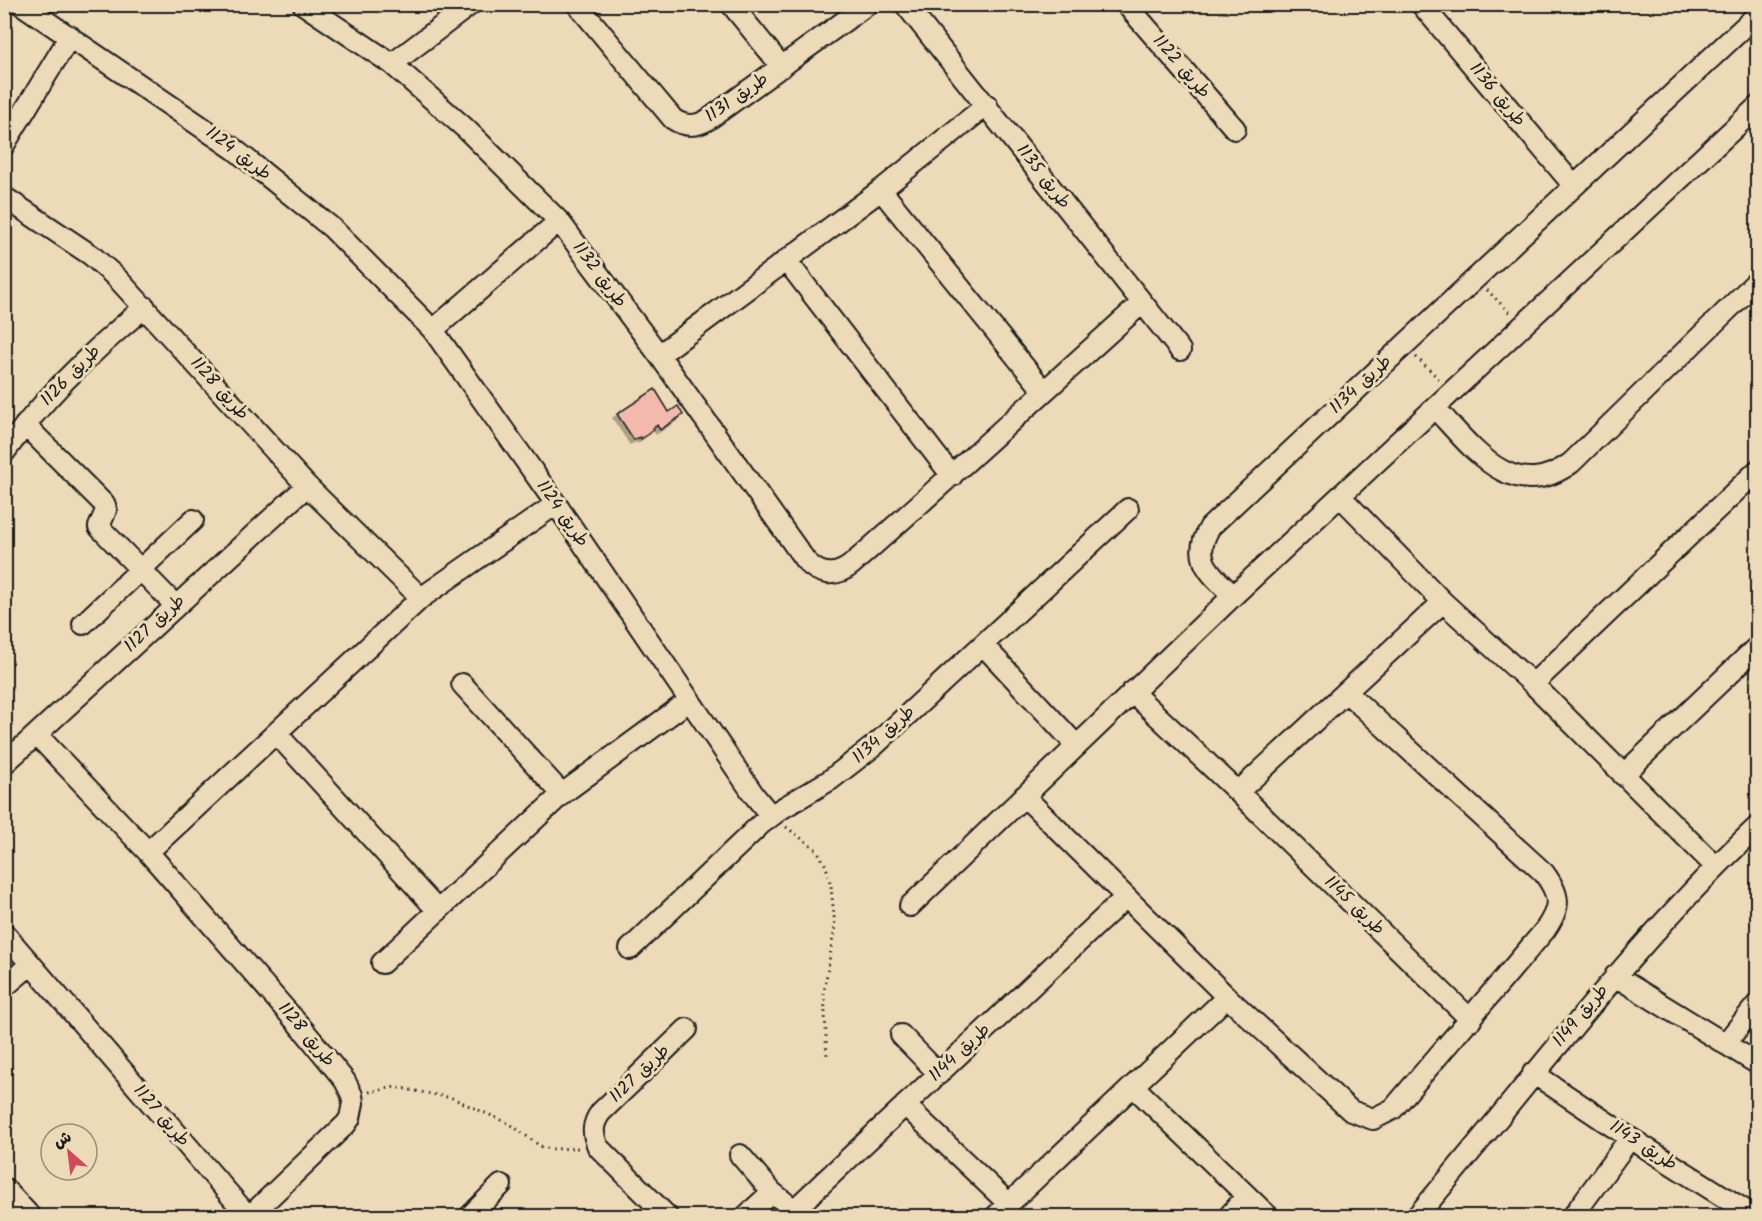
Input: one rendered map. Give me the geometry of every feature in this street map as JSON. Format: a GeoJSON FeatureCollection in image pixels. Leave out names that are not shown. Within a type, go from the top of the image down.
{"type":"FeatureCollection","features":[{"type":"Feature","properties":{"kind":"street","name":"طريق 1124"},"geometry":{"type":"LineString","coordinates":[[21,4],[234,148],[332,228],[433,330],[556,504],[754,795],[771,816]]}},
{"type":"Feature","properties":{"kind":"street","name":"طريق 1132"},"geometry":{"type":"LineString","coordinates":[[303,4],[392,64],[466,129],[559,221],[659,355],[810,566],[818,571],[832,573],[845,569],[952,476]]}},
{"type":"Feature","properties":{"kind":"street"},"geometry":{"type":"LineString","coordinates":[[392,64],[471,4]]}},
{"type":"Feature","properties":{"kind":"street","name":"طريق 1131"},"geometry":{"type":"LineString","coordinates":[[577,4],[673,119],[692,126],[709,119],[868,4]]}},
{"type":"Feature","properties":{"kind":"street","name":"طريق 1131"},"geometry":{"type":"LineString","coordinates":[[731,4],[782,67]]}},
{"type":"Feature","properties":{"kind":"street","name":"طريق 1135"},"geometry":{"type":"LineString","coordinates":[[905,4],[1180,350]]}},
{"type":"Feature","properties":{"kind":"street","name":"طريق 1122"},"geometry":{"type":"LineString","coordinates":[[1126,4],[1235,129]]}},
{"type":"Feature","properties":{"kind":"street","name":"طريق 1136"},"geometry":{"type":"LineString","coordinates":[[1422,5],[1574,186]]}},
{"type":"Feature","properties":{"kind":"street","name":"طريق 1134"},"geometry":{"type":"LineString","coordinates":[[1233,596],[1204,566],[1202,543],[1210,527],[1758,14]]}},
{"type":"Feature","properties":{"kind":"street"},"geometry":{"type":"LineString","coordinates":[[4,146],[70,36]]}},
{"type":"Feature","properties":{"kind":"street"},"geometry":{"type":"LineString","coordinates":[[659,355],[881,190],[987,105]]}},
{"type":"Feature","properties":{"kind":"street"},"geometry":{"type":"LineString","coordinates":[[909,906],[1233,596],[1758,106]]}},
{"type":"Feature","properties":{"kind":"street"},"geometry":{"type":"LineString","coordinates":[[881,190],[1044,391]]}},
{"type":"Feature","properties":{"kind":"street","name":"طريق 1128"},"geometry":{"type":"LineString","coordinates":[[4,196],[92,255],[145,307],[307,486],[421,598]]}},
{"type":"Feature","properties":{"kind":"street"},"geometry":{"type":"LineString","coordinates":[[433,330],[559,221]]}},
{"type":"Feature","properties":{"kind":"street"},"geometry":{"type":"LineString","coordinates":[[786,260],[952,476],[1142,303]]}},
{"type":"Feature","properties":{"kind":"street"},"geometry":{"type":"LineString","coordinates":[[1435,408],[1483,458],[1503,472],[1526,478],[1550,475],[1571,463],[1758,280]]}},
{"type":"Feature","properties":{"kind":"street","name":"طريق 1126"},"geometry":{"type":"LineString","coordinates":[[4,453],[25,425],[88,357],[145,307]]}},
{"type":"Feature","properties":{"kind":"street"},"geometry":{"type":"LineString","coordinates":[[25,425],[105,505],[106,510],[99,527],[175,605]]}},
{"type":"Feature","properties":{"kind":"street"},"geometry":{"type":"LineString","coordinates":[[1533,684],[1758,470]]}},
{"type":"Feature","properties":{"kind":"street","name":"طريق 1127"},"geometry":{"type":"LineString","coordinates":[[4,764],[307,486]]}},
{"type":"Feature","properties":{"kind":"street"},"geometry":{"type":"LineString","coordinates":[[1340,496],[1443,602],[1533,684],[1715,866]]}},
{"type":"Feature","properties":{"kind":"street"},"geometry":{"type":"LineString","coordinates":[[148,852],[421,598],[556,504]]}},
{"type":"Feature","properties":{"kind":"street","name":"طريق 1134"},"geometry":{"type":"LineString","coordinates":[[630,950],[771,816],[854,763],[1128,509]]}},
{"type":"Feature","properties":{"kind":"street"},"geometry":{"type":"LineString","coordinates":[[83,624],[193,520]]}},
{"type":"Feature","properties":{"kind":"street"},"geometry":{"type":"LineString","coordinates":[[1238,792],[1443,602]]}},
{"type":"Feature","properties":{"kind":"street"},"geometry":{"type":"LineString","coordinates":[[983,645],[1077,746]]}},
{"type":"Feature","properties":{"kind":"street"},"geometry":{"type":"LineString","coordinates":[[1623,775],[1758,646]]}},
{"type":"Feature","properties":{"kind":"street"},"geometry":{"type":"LineString","coordinates":[[462,684],[562,794]]}},
{"type":"Feature","properties":{"kind":"street","name":"طريق 1145"},"geometry":{"type":"LineString","coordinates":[[1132,692],[1238,792],[1471,1020]]}},
{"type":"Feature","properties":{"kind":"street"},"geometry":{"type":"LineString","coordinates":[[1024,796],[1227,997],[1351,1111],[1373,1119],[1393,1109],[1471,1020],[1545,930],[1553,917],[1558,901],[1554,886],[1544,873],[1346,692]]}},
{"type":"Feature","properties":{"kind":"street"},"geometry":{"type":"LineString","coordinates":[[382,963],[562,794],[690,700]]}},
{"type":"Feature","properties":{"kind":"street"},"geometry":{"type":"LineString","coordinates":[[276,734],[438,910]]}},
{"type":"Feature","properties":{"kind":"street","name":"طريق 1128"},"geometry":{"type":"LineString","coordinates":[[37,735],[148,852],[306,1033],[345,1081],[352,1095]]}},
{"type":"Feature","properties":{"kind":"street","name":"طريق 1149"},"geometry":{"type":"LineString","coordinates":[[1417,1216],[1533,1073],[1616,976],[1715,866],[1758,826]]}},
{"type":"Feature","properties":{"kind":"street","name":"طريق 1144"},"geometry":{"type":"LineString","coordinates":[[798,1213],[905,1105],[1126,897]]}},
{"type":"Feature","properties":{"kind":"street","name":"طريق 1127"},"geometry":{"type":"LineString","coordinates":[[4,933],[249,1216]]}},
{"type":"Feature","properties":{"kind":"street"},"geometry":{"type":"LineString","coordinates":[[4,987],[30,965]]}},
{"type":"Feature","properties":{"kind":"street"},"geometry":{"type":"LineString","coordinates":[[1616,976],[1758,1064]]}},
{"type":"Feature","properties":{"kind":"street"},"geometry":{"type":"LineString","coordinates":[[905,1105],[1003,1210],[1227,997]]}},
{"type":"Feature","properties":{"kind":"street"},"geometry":{"type":"LineString","coordinates":[[1725,1044],[1758,1003]]}},
{"type":"Feature","properties":{"kind":"street","name":"طريق 1127"},"geometry":{"type":"LineString","coordinates":[[600,1150],[594,1138],[595,1120],[687,1029]]}},
{"type":"Feature","properties":{"kind":"street"},"geometry":{"type":"LineString","coordinates":[[901,1035],[939,1074]]}},
{"type":"Feature","properties":{"kind":"street","name":"طريق 1143"},"geometry":{"type":"LineString","coordinates":[[1533,1073],[1630,1138],[1754,1216]]}},
{"type":"Feature","properties":{"kind":"street"},"geometry":{"type":"LineString","coordinates":[[1133,1086],[1268,1216]]}},
{"type":"Feature","properties":{"kind":"street"},"geometry":{"type":"LineString","coordinates":[[249,1216],[346,1124],[352,1111],[352,1095]]}},
{"type":"Feature","properties":{"kind":"street"},"geometry":{"type":"LineString","coordinates":[[1573,1216],[1630,1138]]}},
{"type":"Feature","properties":{"kind":"street"},"geometry":{"type":"LineString","coordinates":[[600,1150],[667,1216]]}},
{"type":"Feature","properties":{"kind":"street"},"geometry":{"type":"LineString","coordinates":[[740,1155],[772,1192],[798,1213]]}},
{"type":"Feature","properties":{"kind":"street"},"geometry":{"type":"LineString","coordinates":[[470,1216],[501,1185]]}},
{"type":"Feature","properties":{"kind":"street"},"geometry":{"type":"LineString","coordinates":[[6,1191],[30,1216]]}},
{"type":"Feature","properties":{"kind":"street"},"geometry":{"type":"LineString","coordinates":[[746,1216],[772,1192]]}},
{"type":"Feature","properties":{"kind":"street"},"geometry":{"type":"LineString","coordinates":[[1229,1216],[1247,1196]]}},
{"type":"Feature","properties":{"kind":"path"},"geometry":{"type":"LineString","coordinates":[[1476,278],[1522,326]]}},
{"type":"Feature","properties":{"kind":"path"},"geometry":{"type":"LineString","coordinates":[[1404,345],[1452,392]]}},
{"type":"Feature","properties":{"kind":"path"},"geometry":{"type":"LineString","coordinates":[[771,816],[817,850],[826,866],[831,887],[835,926],[824,991],[827,1058]]}},
{"type":"Feature","properties":{"kind":"path"},"geometry":{"type":"LineString","coordinates":[[352,1095],[395,1087],[452,1098],[510,1124],[540,1146],[550,1149],[600,1150]]}},
{"type":"Feature","properties":{"kind":"building"},"geometry":{"type":"Polygon","coordinates":[[[655,389],[669,412],[678,406],[683,415],[660,430],[657,425],[641,439],[640,437],[634,440],[617,414],[655,389]]]}}]}
